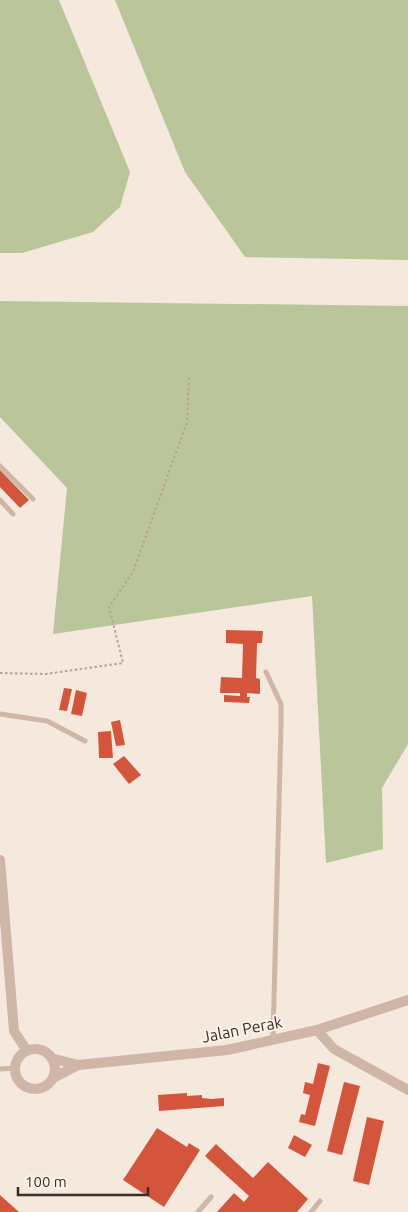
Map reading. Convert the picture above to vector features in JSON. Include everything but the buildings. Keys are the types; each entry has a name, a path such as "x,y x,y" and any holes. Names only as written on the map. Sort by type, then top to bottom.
{"street":[{"path":"0,860 2,907 14,1031 27,1051"},
{"name":"Jalan Perak","path":"51,1058 78,1065 227,1050 317,1030 408,1000"},
{"path":"317,1030 334,1049 408,1090"},
{"path":"40,1050 51,1058 54,1071 52,1078 43,1087 31,1088 20,1082 15,1068 18,1058 27,1051 40,1050"},
{"name":"Jalan Perak","path":"52,1078 78,1065"}],"lane":[{"path":"0,466 33,499"},
{"path":"0,500 13,514"},
{"path":"266,672 281,704 282,725 273,1039"},
{"path":"0,714 47,720 86,740"},
{"path":"0,1069 15,1068"},
{"path":"198,1212 211,1197"},
{"path":"311,1212 320,1201"}],"path":[{"path":"0,673 46,674 124,663 109,607 133,572 187,422 189,378"}],"green space":[{"path":"0,0 59,0 130,172 120,207 93,232 22,253 0,253"},
{"path":"115,0 408,0 408,260 245,257 185,172"},
{"path":"0,301 408,306 408,744 382,788 383,849 326,863 312,596 53,634 67,488 0,417"}]}
